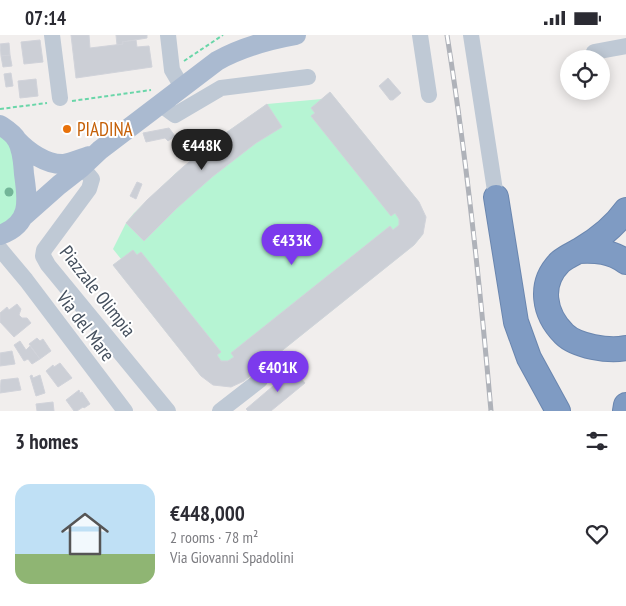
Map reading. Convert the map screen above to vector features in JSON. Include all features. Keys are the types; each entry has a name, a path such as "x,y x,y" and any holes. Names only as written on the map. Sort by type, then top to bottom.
{"highway":[{"path":"496,197 516,322 529,358 558,411"},
{"path":"626,210 607,231 559,263 552,272 548,283 546,303 552,321 567,337 577,342 602,348 626,348"},
{"path":"578,251 606,252 626,262"},
{"path":"625,411 626,405"}],"main road":[{"path":"2,239 24,216 59,185 160,104 177,79 237,50 257,43 296,35"},
{"path":"0,125 10,132 26,150 46,160 64,164 89,161"},
{"path":"16,139 21,149 28,198 24,216"}],"street":[{"path":"52,35 61,101"},
{"path":"168,35 177,79"},
{"path":"420,35 429,95"},
{"path":"471,35 496,197"},
{"path":"605,50 626,46"},
{"path":"160,104 176,115 220,88 308,77"},
{"name":"Piazzale Olimpia","path":"89,161 92,179 89,189 44,250 43,256 54,273 168,411"},
{"name":"Via del Mare","path":"2,239 14,267 125,411"},
{"path":"220,411 260,380"}],"path":[{"path":"0,109 150,91 161,84 177,79 223,35"}],"green space":[{"path":"330,92 419,202 423,234 414,245 244,381 201,376 113,265 121,259 113,249 126,223 134,213 175,174 220,137 267,104 322,99"},
{"path":"0,131 13,145 23,207 0,227"}],"building":[{"path":"71,35 89,35 90,48 123,44 122,42 136,40 137,47 149,46 152,67 76,78"},
{"path":"116,35 147,35 147,38 122,42 123,44 117,45"},
{"path":"40,40 43,62 24,64 21,42"},
{"path":"9,43 10,55 1,56 0,44"},
{"path":"10,55 12,66 3,67 1,56"},
{"path":"11,73 13,86 6,87 4,74"},
{"path":"388,78 401,93 393,100 390,100 379,86"},
{"path":"36,79 38,96 20,98 18,81"},
{"path":"330,92 419,202 426,217 423,234 414,245 244,381 231,387 213,385 201,376 113,265 133,250 137,255 141,252 221,352 217,355 221,361 228,361 234,357 231,353 390,226 393,230 399,225 399,219 395,213 391,216 311,116 315,113 311,108"},
{"path":"267,104 282,127 256,143 212,177 144,241 126,223 147,200 183,167 220,137"},
{"path":"169,128 175,136 168,141 165,138 146,142 143,133"},
{"path":"137,182 142,184 136,199 130,196"},
{"path":"17,304 21,309 19,315 22,318 27,318 31,323 14,337 0,322 0,313 7,307 9,310"},
{"path":"37,338 40,341 43,339 51,351 40,359 29,344"},
{"path":"20,341 26,350 30,346 40,359 32,364 28,359 24,361 14,345"},
{"path":"12,351 15,364 0,366 0,353"},
{"path":"60,363 72,378 58,387 46,371 53,365 54,367"},
{"path":"293,369 305,383 271,411 248,411 246,409"},
{"path":"32,375 33,378 40,375 45,393 36,396 30,376"},
{"path":"18,378 21,390 0,393 1,380"},
{"path":"79,390 90,404 74,411 66,400"},
{"path":"53,402 54,411 37,411 36,404"}],"railway":[{"path":"447,35 461,129 491,411"}],"place":[{"name":"PIADINA","path":"67,129"}]}
